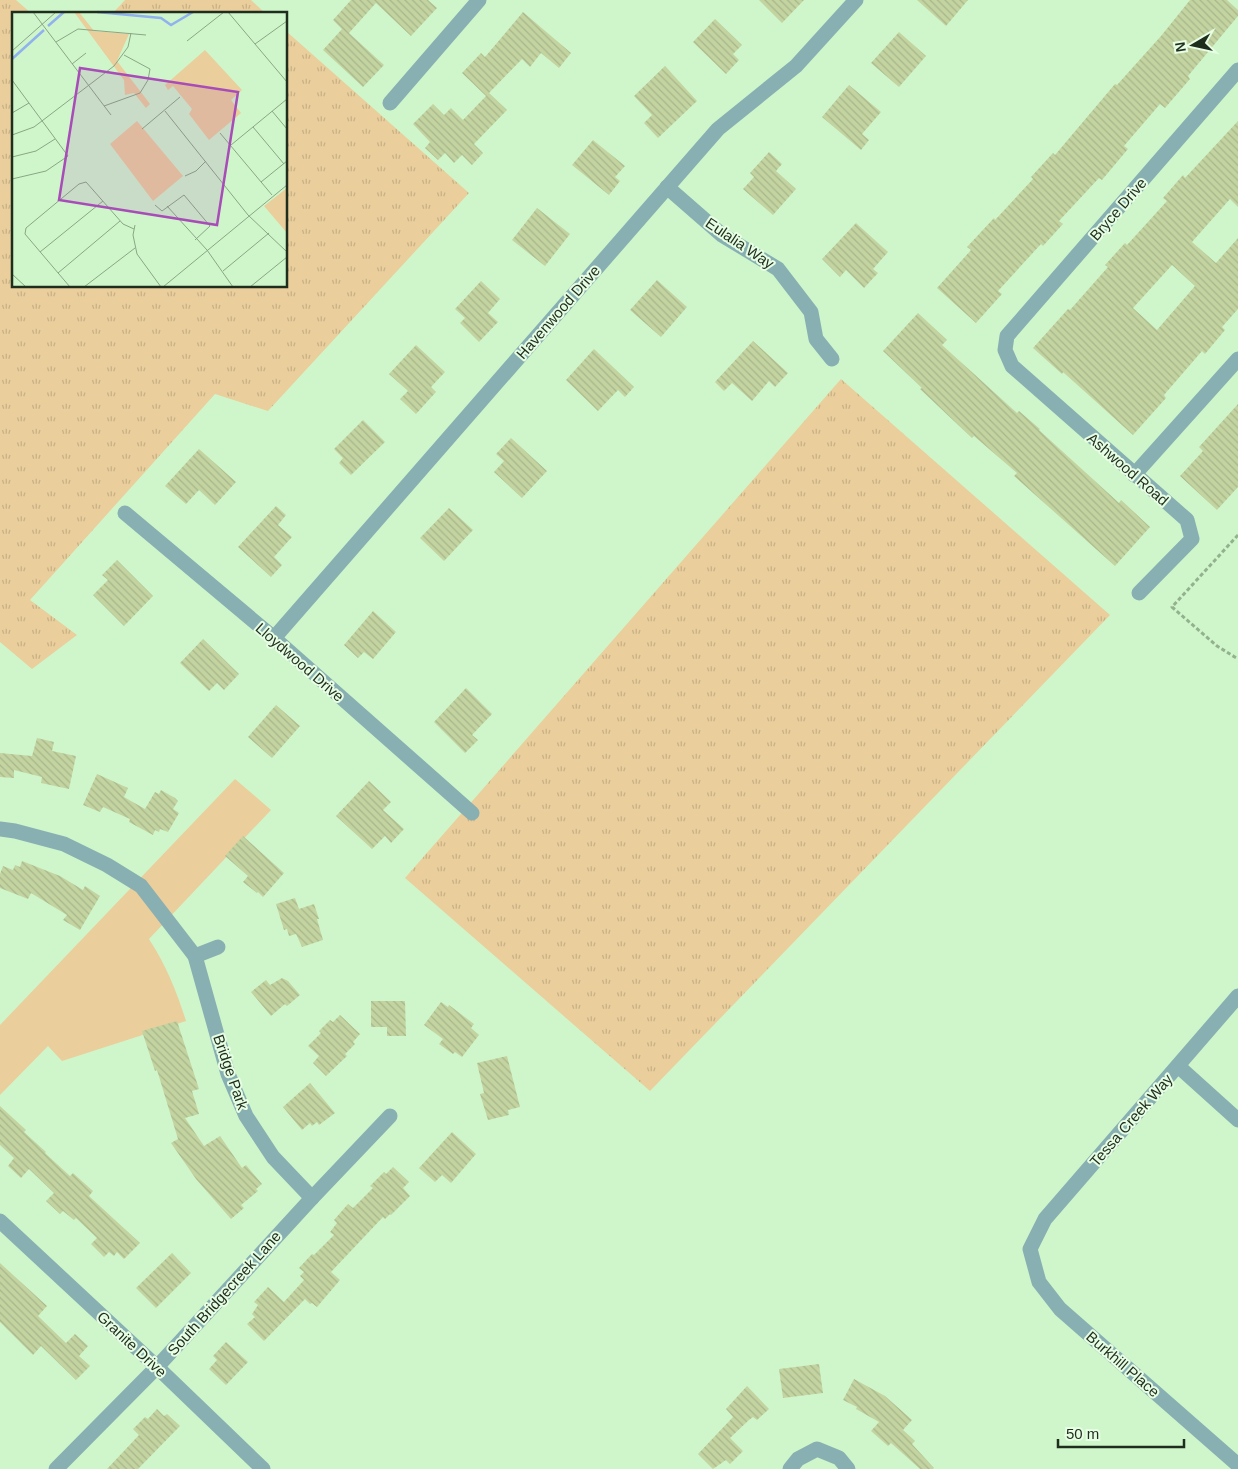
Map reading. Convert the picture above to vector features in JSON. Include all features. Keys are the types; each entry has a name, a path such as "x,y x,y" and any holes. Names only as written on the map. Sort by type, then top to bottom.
{"street":[{"path":"390,103 479,0"},
{"name":"Havenwood Drive","path":"274,638 718,128 796,66 856,0"},
{"name":"Bryce Drive","path":"1005,350 1007,336 1238,70"},
{"name":"Eulalia Way","path":"667,187 722,235 778,270 810,312 816,339 832,359"},
{"name":"Ashwood Road","path":"1005,350 1012,366 1187,520 1192,539 1139,593"},
{"path":"1134,475 1238,359"},
{"name":"Lloydwood Drive","path":"125,513 274,638 472,813"},
{"name":"Bridge Park","path":"0,829 64,844 107,865 141,886 195,956 228,1074 246,1116 273,1157 312,1198"},
{"path":"195,956 218,947"},
{"name":"Tessa Creek Way","path":"1030,1249 1045,1218 1238,996"},
{"path":"1178,1066 1238,1120"},
{"name":"South Bridgecreek Lane","path":"56,1469 157,1367 390,1116"},
{"name":"Granite Drive","path":"0,1221 263,1469"},
{"name":"Burkhill Place","path":"1030,1249 1038,1282 1060,1309 1238,1465"},
{"path":"790,1469 798,1459 818,1449 839,1458 848,1469"}],"path":[{"path":"1238,535 1172,607 1216,646 1238,659"}],"green space":[{"path":"0,0 16,0 30,12 12,12 12,288 288,288 288,33 469,193 268,411 215,394 30,600 77,635 32,669 0,642"},
{"path":"125,0 251,0 264,12 114,12"},
{"path":"841,379 1110,615 650,1091 405,878"},
{"path":"235,779 271,810 149,939 161,959 186,1021 62,1061 48,1046 0,1095 0,1025"}],"building":[{"path":"351,0 428,0 437,8 411,36 376,3 349,33 384,65 363,87 323,50 342,29 333,20"},
{"path":"759,0 804,0 782,23"},
{"path":"917,0 968,0 946,26"},
{"path":"1190,0 1227,0 1238,10 1238,16 1188,76 1190,79 1165,108 1160,104 1124,146 1128,149 1102,180 1099,178 1059,221 1063,224 1043,246 1041,244 998,291 1002,294 976,323 937,288 971,250 967,247 1033,179 1031,177 1053,153 1055,155 1115,84 1117,85 1161,36"},
{"path":"523,12 571,53 559,68 541,53 530,67 522,59 489,93 507,110 474,144 483,153 472,165 462,155 454,163 445,153 438,160 425,148 430,142 413,124 433,104 444,115 451,108 463,120 486,96 462,73 481,53 485,57"},
{"path":"715,19 742,45 733,54 739,60 726,74 693,42"},
{"path":"899,32 926,56 899,87 871,63"},
{"path":"665,66 697,101 658,138 644,123 652,115 634,96"},
{"path":"849,85 881,112 862,134 869,140 861,150 822,117"},
{"path":"1238,121 1238,207 1230,199 1192,242 1216,263 1238,238 1238,309 1222,327 1225,330 1205,354 1202,351 1164,395 1166,398 1133,435 1063,372 1062,374 1033,348 1108,267 1105,265 1125,243 1127,245 1167,201 1163,198 1183,175 1185,178","holes":["1172,265 1195,286 1157,330 1133,308"]},
{"path":"593,140 625,166 615,177 620,181 609,195 572,165"},
{"path":"769,152 782,164 776,171 796,189 773,215 743,189 754,177 750,173"},
{"path":"537,208 570,234 545,266 512,240"},
{"path":"856,223 888,252 873,269 878,273 864,288 846,270 840,277 822,259"},
{"path":"657,280 687,307 661,337 630,310"},
{"path":"481,281 500,299 488,313 498,322 479,342 460,323 465,318 455,309"},
{"path":"918,313 947,340 942,345 1017,413 1019,411 1040,429 1119,503 1121,500 1150,527 1115,566 1014,476 1017,473 974,436 972,438 883,351"},
{"path":"753,341 788,373 775,387 769,381 752,401 732,383 724,391 715,382"},
{"path":"416,345 445,372 431,387 436,392 416,414 400,399 408,391 389,374"},
{"path":"594,349 634,387 625,397 618,390 598,411 566,380"},
{"path":"1238,404 1238,487 1217,510 1180,476 1203,451 1199,447"},
{"path":"363,420 385,442 351,475 339,463 343,458 334,449"},
{"path":"511,438 547,471 522,498 494,472 504,461 496,454"},
{"path":"199,449 236,482 215,505 199,490 186,504 165,486"},
{"path":"276,506 286,515 278,525 292,537 274,557 282,565 271,577 238,547"},
{"path":"449,508 473,530 444,561 420,538"},
{"path":"117,560 153,596 124,626 93,595 108,580 102,575"},
{"path":"373,611 396,632 373,659 364,652 358,658 344,645"},
{"path":"203,639 239,674 224,690 217,683 209,691 180,663"},
{"path":"466,688 492,714 472,735 478,740 465,753 434,722"},
{"path":"276,705 300,726 272,758 248,737"},
{"path":"37,738 54,742 52,751 76,756 69,789 41,783 42,777 14,770 14,778 0,777 0,753 32,756"},
{"path":"97,774 128,788 124,797 145,809 155,792 159,794 161,790 175,798 178,801 173,809 179,813 168,832 160,829 159,832 155,830 153,835 129,822 130,819 103,807 100,812 83,805"},
{"path":"369,781 391,802 383,810 404,829 391,843 385,836 372,849 336,816"},
{"path":"243,836 284,873 263,897 243,882 248,876 225,856"},
{"path":"22,861 60,876 83,890 85,886 100,896 80,930 63,920 67,915 31,893 28,899 0,888 0,874 3,866 13,870 15,865 20,867"},
{"path":"295,898 299,909 314,904 323,940 302,947 296,934 289,936 287,929 284,930 276,904"},
{"path":"282,978 288,981 300,995 287,1006 285,1004 271,1016 251,992 266,980 270,985"},
{"path":"371,1001 405,1001 406,1036 387,1036 387,1027 371,1027"},
{"path":"441,1002 448,1007 449,1005 474,1024 471,1028 479,1035 462,1057 455,1052 453,1054 439,1044 443,1039 424,1025"},
{"path":"340,1015 360,1034 353,1042 355,1044 345,1054 347,1056 326,1076 313,1063 319,1056 308,1046 321,1033 319,1031 330,1020 333,1022"},
{"path":"177,1021 199,1089 192,1091 199,1114 185,1118 204,1146 220,1136 242,1168 246,1165 262,1184 256,1189 258,1191 241,1205 244,1208 231,1219 196,1179 171,1143 178,1139 157,1070 155,1071 142,1031"},
{"path":"507,1056 520,1107 508,1110 509,1115 488,1120 480,1094 484,1093 477,1063"},
{"path":"310,1083 335,1113 319,1125 317,1122 312,1126 310,1123 302,1130 283,1107"},
{"path":"0,1106 70,1176 73,1173 93,1191 89,1196 140,1243 124,1259 117,1252 114,1256 109,1252 104,1257 91,1244 97,1238 76,1218 74,1220 63,1211 60,1214 46,1201 54,1193 29,1169 21,1178 8,1166 14,1158 0,1145"},
{"path":"452,1132 476,1154 451,1183 442,1175 435,1182 419,1168"},
{"path":"393,1167 409,1182 403,1188 410,1196 391,1215 385,1219 383,1217 331,1272 340,1280 317,1307 305,1299 264,1341 247,1324 255,1317 252,1314 258,1305 254,1302 268,1287 284,1302 304,1280 300,1276 304,1272 299,1268 334,1235 330,1232 337,1223 334,1220 348,1204 353,1208 373,1188 370,1186 384,1172 386,1174"},
{"path":"172,1253 191,1273 156,1308 136,1288"},
{"path":"0,1263 47,1306 38,1316 66,1343 75,1334 88,1346 79,1356 90,1366 76,1380 41,1346 33,1355 0,1322"},
{"path":"226,1342 248,1362 226,1385 209,1369 217,1360 213,1356"},
{"path":"819,1364 823,1393 783,1398 779,1369"},
{"path":"854,1379 885,1396 912,1420 903,1430 915,1441 912,1444 933,1469 920,1469 891,1443 888,1446 871,1431 879,1422 843,1400"},
{"path":"747,1386 769,1409 757,1420 753,1417 730,1438 743,1451 730,1464 726,1460 713,1469 698,1454 733,1417 726,1409"},
{"path":"157,1409 164,1416 167,1414 180,1426 138,1469 107,1469 139,1435 133,1429 145,1417 148,1419"}]}
